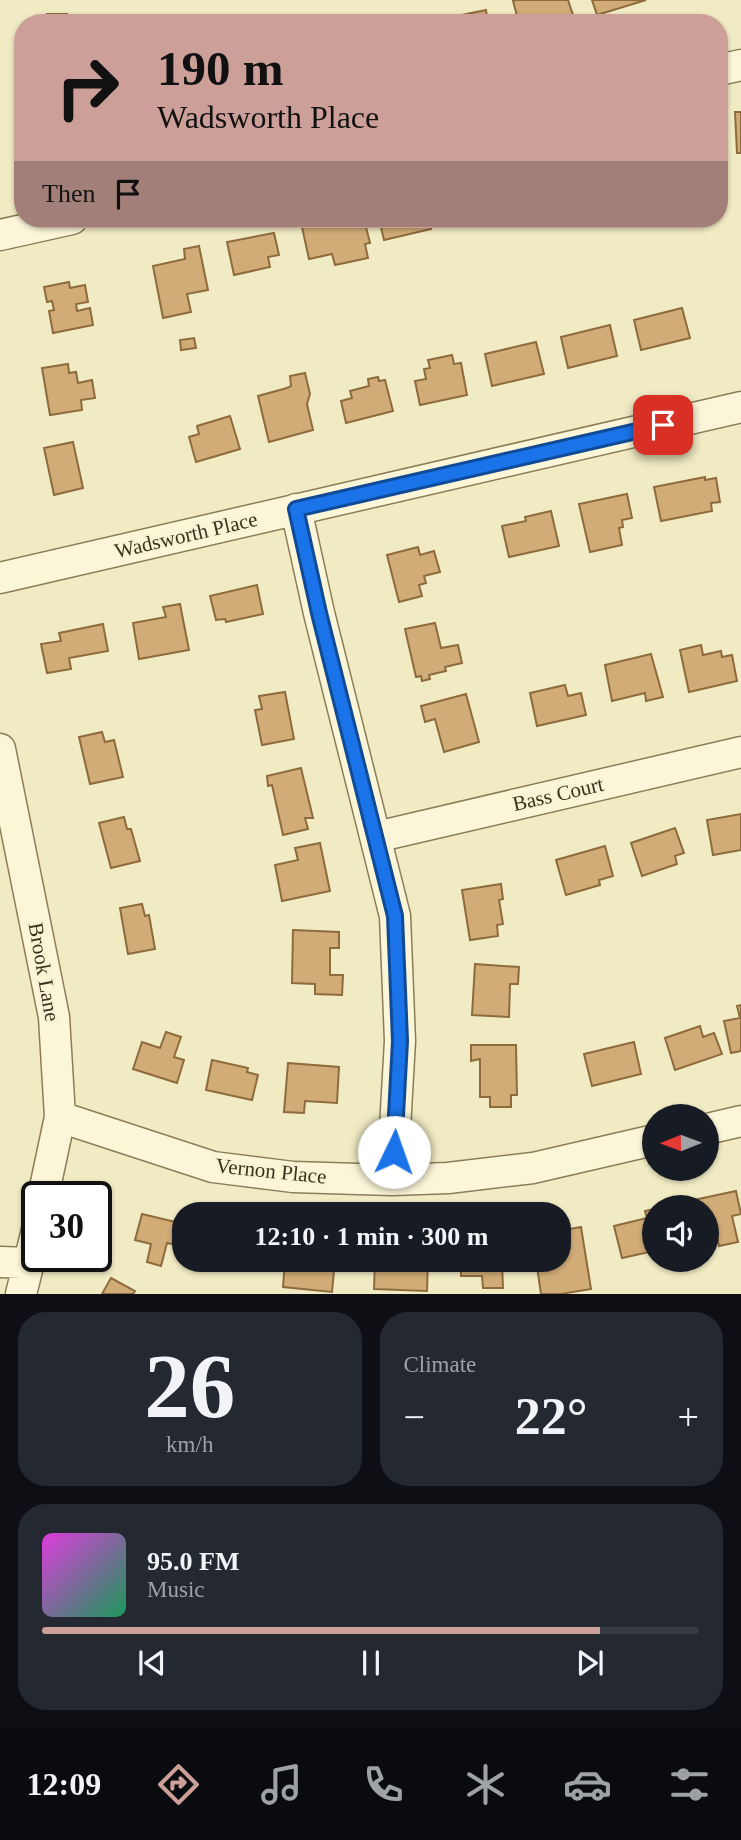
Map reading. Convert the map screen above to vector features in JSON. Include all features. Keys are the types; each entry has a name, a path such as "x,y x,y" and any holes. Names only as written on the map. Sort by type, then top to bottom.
{"street":[{"path":"0,235 32,228"},
{"name":"Wadsworth Place","path":"0,578 741,407"},
{"path":"296,509 319,613 395,916 400,1041 392,1180"},
{"name":"Brook Lane","path":"0,749 54,1017 60,1117 46,1181"},
{"name":"Bass Court","path":"376,837 741,752"},
{"name":"Vernon Place","path":"60,1117 213,1167 293,1177 392,1180 448,1178 533,1168 642,1143"},
{"path":"719,1126 741,1121"},
{"path":"0,1262 21,1263"},
{"path":"21,1294 27,1272"}],"building":[{"path":"568,0 573,14 517,14 513,1"},
{"path":"592,0 646,0 600,14 597,14"},
{"path":"486,10 487,14 467,14"},
{"path":"735,112 741,112 741,153 737,153"},
{"path":"302,228 366,228 370,243 365,244 368,258 335,265 332,254 309,259"},
{"path":"381,228 431,229 384,240"},
{"path":"274,233 279,255 268,257 270,267 234,275 227,242"},
{"path":"199,246 208,290 187,294 191,312 163,318 153,266 185,259 184,249"},
{"path":"69,282 70,288 85,285 88,302 76,304 77,311 90,308 93,325 53,333 49,311 54,310 52,301 47,302 44,287"},
{"path":"682,308 690,338 641,350 634,320"},
{"path":"610,325 617,356 568,368 561,337"},
{"path":"194,338 196,348 181,350 180,340"},
{"path":"536,342 544,374 492,386 485,354"},
{"path":"452,355 454,364 461,363 467,395 420,405 415,381 426,379 424,369 430,368 428,360"},
{"path":"68,364 69,373 76,372 78,383 92,380 95,398 81,400 82,410 50,415 42,368"},
{"path":"305,373 310,394 307,404 313,430 269,442 258,396 287,388 291,386 290,376"},
{"path":"378,377 379,381 385,380 393,411 346,423 341,401 352,398 350,391 369,386 368,379"},
{"path":"230,416 240,449 196,462 189,437 199,434 197,426"},
{"path":"73,442 83,488 54,495 44,448"},
{"path":"705,477 705,480 716,478 720,502 711,503 712,511 661,521 654,487"},
{"path":"627,494 632,518 622,520 623,527 619,528 622,545 590,552 579,504"},
{"path":"551,511 559,546 509,557 502,526 526,521 525,517"},
{"path":"418,547 420,555 434,551 440,572 424,576 426,583 419,585 422,596 399,602 387,555"},
{"path":"257,585 263,614 226,622 225,619 216,620 210,596"},
{"path":"180,604 189,650 139,659 133,623 166,617 163,607"},
{"path":"435,623 441,648 458,645 462,663 445,667 446,671 429,675 430,679 422,681 421,676 416,677 405,629"},
{"path":"103,624 108,651 69,658 71,669 47,673 41,644 61,641 59,633"},
{"path":"701,645 703,655 721,651 722,657 732,655 737,681 689,692 680,650"},
{"path":"651,654 663,697 646,701 645,693 612,701 605,665"},
{"path":"565,685 568,696 581,693 586,715 537,726 530,693"},
{"path":"285,692 294,739 262,745 255,710 262,709 259,696"},
{"path":"466,694 479,742 444,752 435,719 425,722 421,706"},
{"path":"102,732 105,742 114,740 123,777 90,784 79,737"},
{"path":"301,768 313,818 305,818 308,829 283,835 272,785 268,786 267,776"},
{"path":"741,814 741,850 713,855 707,820"},
{"path":"124,817 127,829 131,829 140,861 111,868 99,823"},
{"path":"675,828 684,853 675,856 677,864 642,876 631,843"},
{"path":"320,843 330,891 282,901 275,865 298,860 295,848"},
{"path":"605,846 613,876 599,880 600,885 566,895 556,860"},
{"path":"501,884 503,899 499,900 503,924 497,925 498,936 470,940 462,890"},
{"path":"142,904 145,916 149,915 155,949 128,954 120,908"},
{"path":"293,930 339,932 339,948 330,948 330,975 343,975 342,995 315,994 315,984 292,983"},
{"path":"475,964 519,967 518,984 510,984 509,1017 472,1015"},
{"path":"741,1005 741,1051 731,1053 724,1021 740,1018 737,1006"},
{"path":"700,1026 703,1037 714,1033 722,1054 675,1070 665,1038"},
{"path":"166,1032 181,1037 174,1057 184,1060 177,1083 133,1069 142,1042 160,1048"},
{"path":"634,1042 641,1074 592,1086 584,1054"},
{"path":"471,1045 516,1045 517,1095 511,1095 511,1107 490,1107 490,1097 480,1097 480,1059 471,1061"},
{"path":"212,1060 248,1068 247,1072 258,1075 252,1100 206,1090"},
{"path":"288,1063 339,1067 337,1103 305,1101 304,1113 284,1112"},
{"path":"736,1191 741,1214 732,1216 738,1242 719,1246 717,1195"},
{"path":"142,1214 172,1221 172,1244 167,1243 161,1266 147,1262 151,1244 135,1240"},
{"path":"642,1219 642,1254 622,1258 614,1226"},
{"path":"581,1227 591,1289 541,1294 538,1272 571,1272 571,1229"},
{"path":"284,1272 334,1272 332,1292 283,1287"},
{"path":"375,1272 428,1272 427,1291 374,1289"},
{"path":"461,1272 502,1272 503,1288 483,1288 482,1276 461,1276"},
{"path":"111,1278 135,1291 133,1294 102,1294"}],"route":[{"path":"394,1152 400,1041 395,916 319,613 296,509 663,425"}]}
